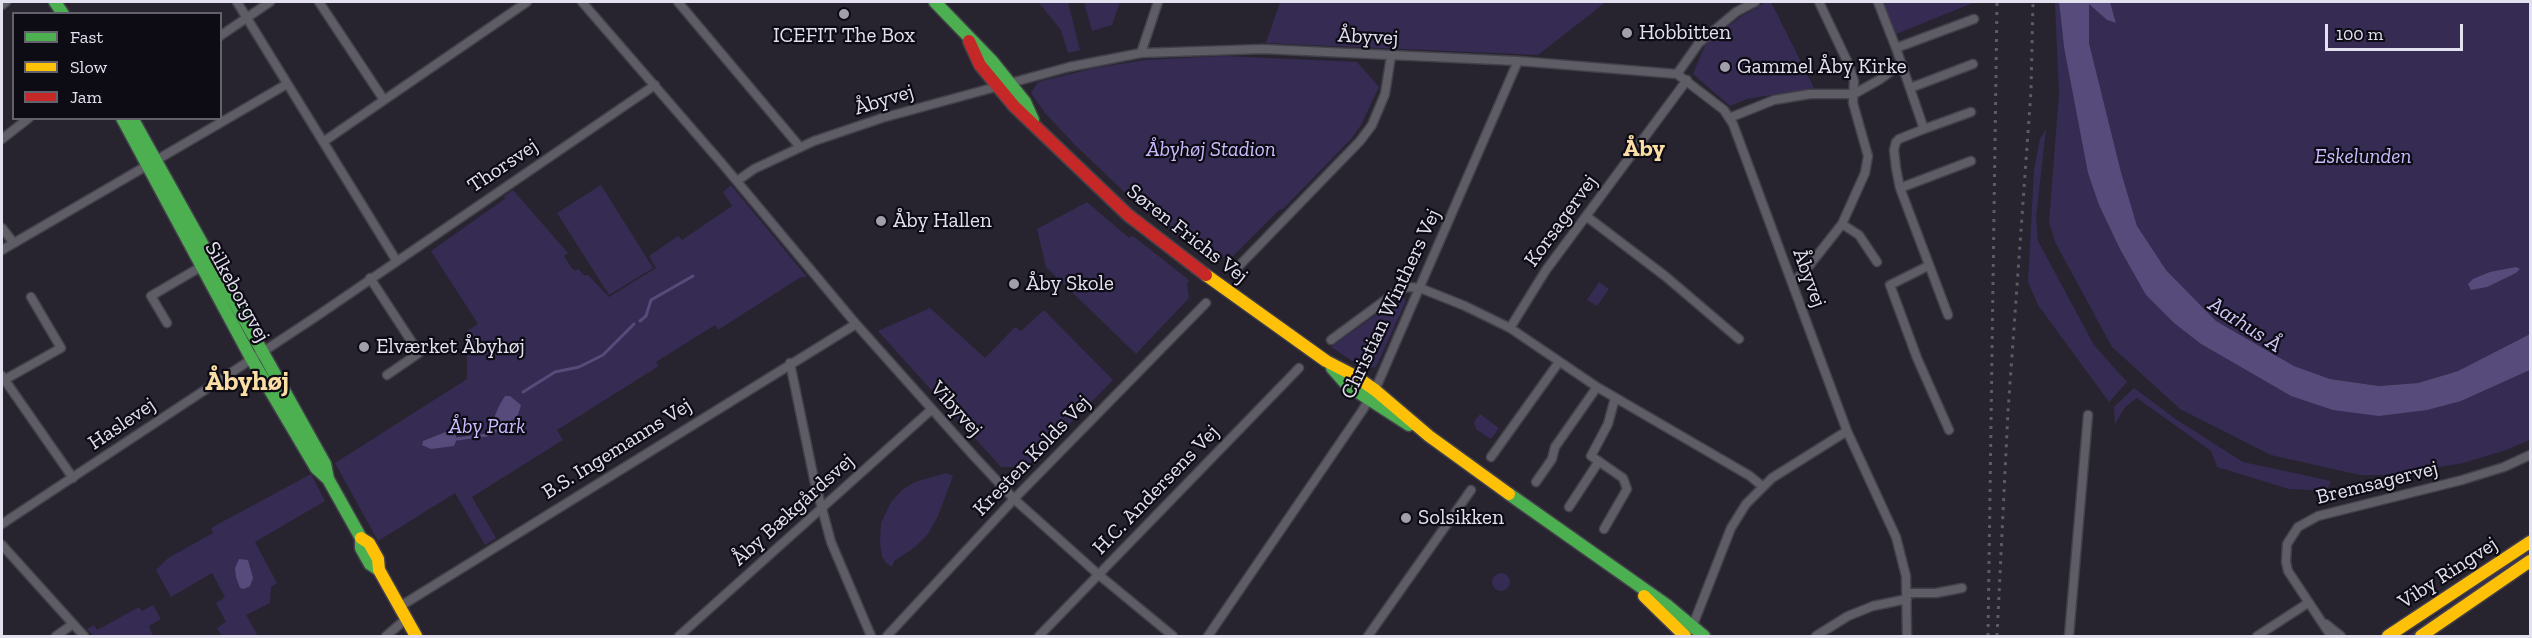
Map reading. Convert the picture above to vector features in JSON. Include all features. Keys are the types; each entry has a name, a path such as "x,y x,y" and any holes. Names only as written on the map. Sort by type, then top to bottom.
{"street":[{"path":"2,5 6,2"},
{"path":"237,2 396,260"},
{"path":"222,35 270,2"},
{"path":"318,2 384,100"},
{"path":"323,142 527,2"},
{"path":"582,2 737,181"},
{"path":"678,2 800,147"},
{"name":"Søren Frichs Vej","path":"935,2 969,41 992,61 1014,106 1128,215 1192,265 1326,361 1355,375 1372,395 1631,582 1661,615 1688,633 1704,636"},
{"path":"1141,53 1158,2"},
{"path":"1677,74 1699,43 1736,12 1755,2"},
{"path":"1792,283 1805,271 1842,224 1865,173 1868,156 1853,104 1854,81 1848,63 1819,2"},
{"path":"1878,2 1924,129"},
{"path":"1896,48 1974,19"},
{"name":"Åbyvej","path":"737,181 754,169 800,147 882,118 1069,67 1141,53 1263,49 1518,61 1677,74 1724,110 1729,117 1847,431 1896,537 1902,556 1907,596 1907,636"},
{"path":"1235,270 1360,141 1372,125 1386,93 1391,56"},
{"name":"Christian Winthers Vej","path":"1208,636 1372,395 1518,61"},
{"path":"1729,117 1766,103 1800,95 1854,94 1901,64"},
{"path":"1910,88 1973,64"},
{"name":"Korsagervej","path":"1510,328 1546,270 1687,80"},
{"path":"2,250 288,84"},
{"name":"Thorsvej","path":"256,355 655,85"},
{"path":"1948,315 1900,188 1894,150 1899,139 1971,112"},
{"path":"2,139 26,120"},
{"name":"Silkeborgvej","path":"123,120 152,164"},
{"name":"Silkeborgvej","path":"133,120 152,164 205,264 256,355 325,464 328,479 361,538 361,548 365,556 370,564 379,570 416,636"},
{"path":"1900,188 1971,161"},
{"name":"Vibyvej","path":"737,181 856,324 931,410 1014,499 1099,575 1173,636"},
{"path":"1586,216 1665,276 1739,339"},
{"path":"1842,224 1859,235 1877,262"},
{"path":"2,228 13,242"},
{"path":"167,323 151,296 205,264"},
{"path":"1928,266 1890,285 1917,358 1949,430"},
{"path":"370,278 419,353 387,375"},
{"path":"1331,340 1399,290 1408,287 1420,288 1465,306 1510,328 1597,387 1750,476 1762,486"},
{"path":"31,297 61,348 3,378 73,478"},
{"name":"Kresten Kolds Vej","path":"887,636 1014,499 1206,303"},
{"name":"B.S. Ingemanns Vej","path":"399,607 856,324"},
{"name":"Haslevej","path":"2,524 256,355"},
{"path":"1491,457 1559,362"},
{"path":"790,363 822,509 843,575 871,636"},
{"name":"H.C. Andersens Vej","path":"1039,636 1299,368"},
{"path":"1536,482 1552,459 1555,447 1597,387"},
{"path":"1604,529 1627,489 1623,478 1591,456 1608,423 1616,398"},
{"name":"Åby Bækgårdsvej","path":"679,636 931,410"},
{"path":"2070,636 2088,415"},
{"path":"1688,633 1731,528 1746,504 1762,486 1789,466 1847,431"},
{"name":"Bremsagervej","path":"2331,636 2292,579 2286,562 2287,544 2298,527 2318,516 2462,480 2504,467 2530,455"},
{"path":"1569,507 1599,461"},
{"path":"1368,636 1471,490"},
{"name":"Viby Ringvej","path":"2388,636 2530,542"},
{"path":"2,546 84,636"},
{"name":"Viby Ringvej","path":"2421,636 2530,561"},
{"path":"1816,636 1848,616 1873,606 1907,596 1962,588"},
{"path":"2257,636 2308,603"},
{"name":"Bremsagervej","path":"2319,617 2340,636"},
{"path":"386,636 406,619"},
{"path":"56,636 73,624"}],"green space":[{"path":"1038,2 1068,2 1080,50 1068,53 1061,30"},
{"path":"1084,2 1120,2 1112,25 1092,31"},
{"path":"1280,2 1606,2 1538,55 1266,43"},
{"path":"1766,2 1771,2 1814,88 1747,99 1730,106 1693,74 1705,45 1740,17"},
{"path":"1874,2 1975,2 1889,37"},
{"path":"2055,2 2059,2 2064,47 2146,295 2174,323 2201,344 2291,396 2461,401 2530,370 2530,440 2463,463 2392,475 2360,475 2271,455 2180,409 2112,347 2055,242 2049,222 2059,94"},
{"name":"Eskelunden","path":"2110,2 2530,2 2530,334 2458,371 2418,383 2379,386 2330,379 2294,366 2216,321 2166,270 2137,227 2089,43 2089,4 2107,20 2116,23"},
{"name":"Åbyhøj Stadion","path":"1224,56 1357,62 1379,87 1361,125 1351,139 1283,209 1280,209 1229,260 1221,256 1214,264 1138,205 1074,144 1045,113 1031,93 1038,82 1095,68 1145,60"},
{"path":"2046,129 2036,218 2038,241 2094,345 2127,382 2109,402 2038,305 2028,282 2034,170 2040,139"},
{"path":"601,185 653,268 609,295 557,213"},
{"name":"Åby Park","path":"731,185 807,277 801,277 718,330 715,325 656,362 659,366 557,430 563,440 472,497 496,538 485,545 455,493 378,541 335,463 467,379 467,331 478,324 431,251 506,198 503,197 513,190 568,253 564,256 571,267 575,271 578,269 584,275 588,275 609,297 656,268 649,256 678,236 682,240 732,206 723,192"},
{"path":"1087,202 1129,238 1133,236 1189,280 1187,284 1189,298 1136,354 1046,267 1037,229"},
{"path":"1599,282 1609,289 1597,306 1587,300"},
{"path":"1404,298 1406,301 1376,367 1365,369 1331,347 1398,299"},
{"path":"930,308 985,358 1015,327 1021,331 1044,310 1113,380 1027,467 1001,467 878,331"},
{"path":"2134,388 2177,420 2243,462 2331,481 2327,491 2289,489 2217,467 2211,451 2137,398 2125,407 2115,424 2114,407"},
{"path":"1480,414 1499,428 1491,439 1476,429 1474,422"},
{"path":"946,473 953,476 938,516 928,534 915,547 894,561 892,567 882,557 880,543 881,523 891,502 903,489 915,482"},
{"path":"311,474 325,501 255,542 277,583 271,587 270,603 246,615 258,636 222,636 217,628 226,622 216,603 225,597 212,573 171,597 156,570 168,558 213,533 211,528"},
{"path":"2530,549 2530,555 2412,636 2407,636"},
{"path":"1501,573 1507,576 1510,582 1507,588 1501,591 1495,588 1492,582 1495,576"},
{"path":"153,605 161,619 149,626 153,636 94,636 87,629 94,625 97,630 139,607 142,611"}],"shaded area":[{"path":"2059,2 2110,2 2116,23 2107,20 2089,4 2089,43 2137,226 2166,270 2216,321 2294,366 2330,379 2379,386 2418,383 2458,371 2530,334 2530,370 2461,401 2427,410 2379,416 2333,410 2291,396 2201,344 2174,323 2146,295 2099,205 2088,173 2064,47"},
{"path":"2516,267 2520,269 2516,273 2487,287 2471,290 2468,284 2473,279 2490,272"},
{"path":"505,396 510,396 521,405 518,415 492,435 487,435 499,406"},
{"path":"448,431 455,434 457,439 454,446 431,449 422,445 423,441"},
{"path":"239,559 248,560 253,578 250,586 244,589 240,588 236,577 235,568"}],"waterway":[{"path":"640,321 646,316 651,300 693,276"},
{"path":"523,392 555,372 579,367 603,355 634,324"},
{"path":"457,439 487,435 489,432"}],"railway":[{"path":"1988,636 1997,2"},
{"path":"1997,636 2008,411 2031,91 2033,2"}],"traffic: fast":[{"path":"55,2 62,12"},
{"path":"935,2 992,61 1025,102 1033,120"},
{"path":"123,120 251,358 316,468 328,479"},
{"path":"133,120 325,464 328,479 361,538 361,548 370,564 379,570"},
{"path":"1332,368 1347,385 1409,425"},
{"path":"1509,494 1668,606 1704,636"}],"traffic: slow":[{"path":"1206,275 1326,361 1355,376 1375,390 1429,436 1509,494"},
{"path":"361,538 369,543 378,559 379,570 416,636"},
{"path":"2388,636 2530,542"},
{"path":"2421,636 2530,561"},
{"path":"1644,596 1685,636"}],"traffic: jam":[{"path":"969,41 980,65 1014,106 1128,215 1206,275"}],"place":[{"name":"ICEFIT The Box","path":"844,14"},
{"name":"Hobbitten","path":"1627,33"},
{"name":"Gammel Åby Kirke","path":"1725,67"},
{"name":"Åby Hallen","path":"881,221"},
{"name":"Åby Skole","path":"1014,284"},
{"name":"Elværket Åbyhøj","path":"364,347"},
{"name":"Solsikken","path":"1406,518"}],"district":[{"name":"Åby","path":"1644,149"},
{"name":"Åbyhøj","path":"247,382"}],"water label":[{"name":"Aarhus Å","path":"2245,325"}]}
